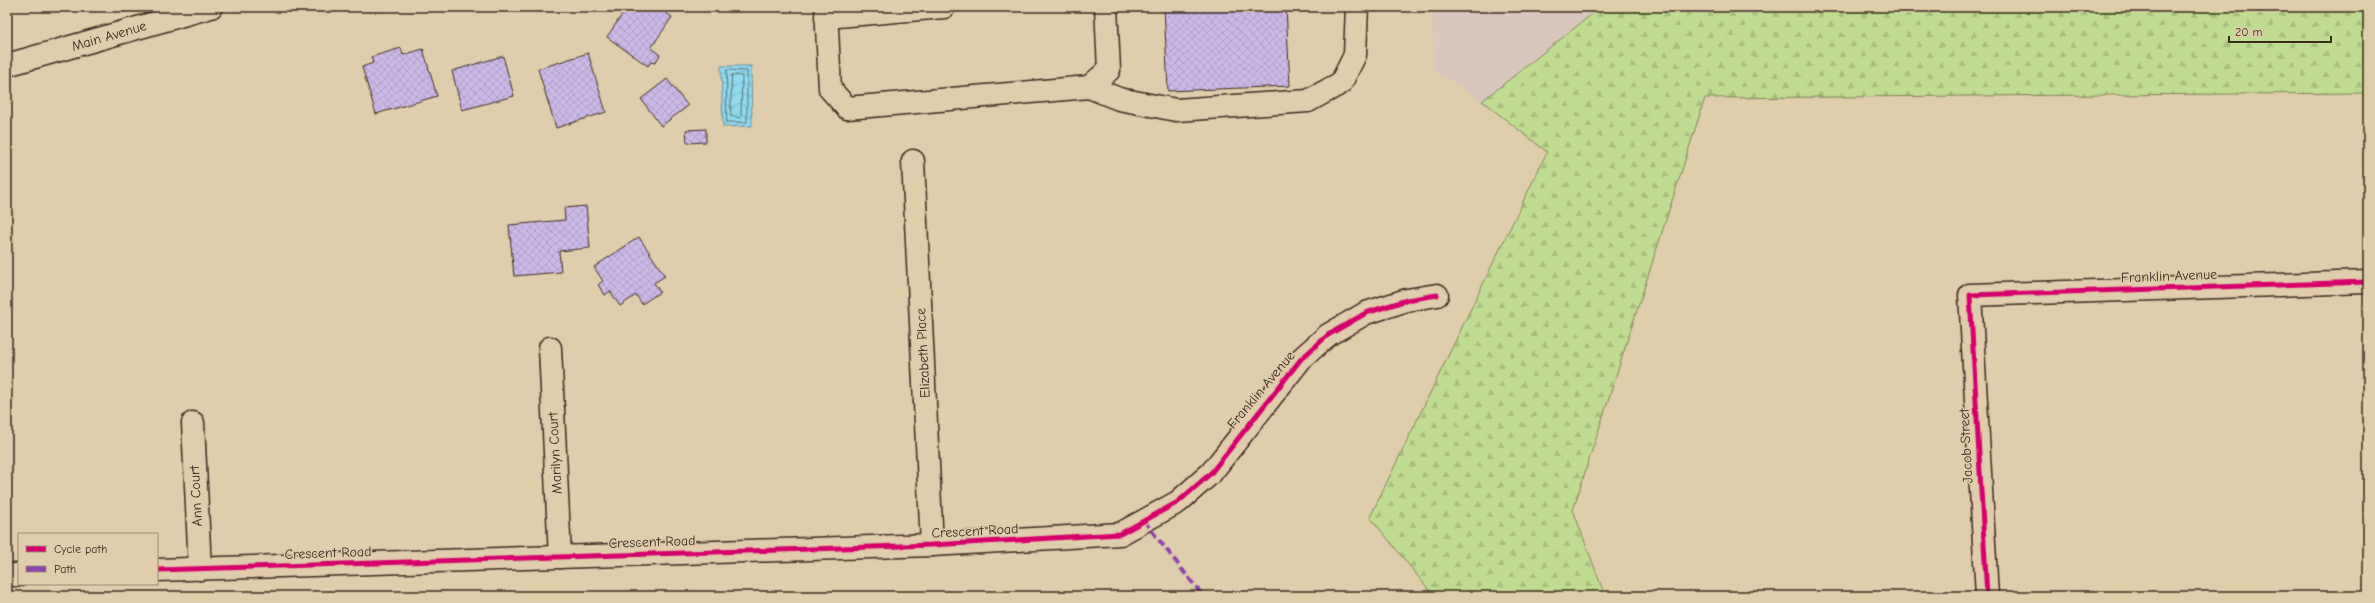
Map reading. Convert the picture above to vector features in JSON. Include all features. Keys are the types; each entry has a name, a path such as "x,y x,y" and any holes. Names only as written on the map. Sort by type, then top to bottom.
{"street":[{"name":"Main Avenue","path":"7,65 211,7"},
{"path":"944,7 826,12 830,89 847,108 1089,87 1119,99 1176,110 1308,101 1341,83 1355,55 1357,7"},
{"path":"1089,87 1109,70 1106,7"},
{"name":"Elizabeth Place","path":"913,161 932,545"},
{"name":"Franklin Avenue","path":"1970,295 2368,282"},
{"name":"Franklin Avenue","path":"1144,521 1178,502 1210,473 1301,360 1328,335 1366,313 1407,300 1438,295"},
{"name":"Jacob Street","path":"1970,295 1987,596"},
{"name":"Marilyn Court","path":"550,348 560,558"},
{"name":"Ann Court","path":"192,424 200,568"},
{"name":"Crescent Road","path":"158,570 932,545 1120,534 1144,521"},
{"path":"7,576 18,575"}],"shaded area":[{"path":"1432,7 1601,7 1482,101 1434,70"}],"green space":[{"path":"1601,7 2368,7 2368,93 1705,98 1573,510 1605,596 1434,596 1370,517 1547,152 1482,101"}],"water":[{"path":"721,66 751,66 752,126 723,127"}],"building":[{"path":"627,7 657,7 672,17 651,48 660,55 655,63 651,62 648,66 607,37"},
{"path":"1164,7 1286,7 1290,86 1168,91"},
{"path":"401,48 403,55 423,49 437,96 376,114 362,67 373,63 371,57"},
{"path":"588,53 606,112 556,128 538,69"},
{"path":"503,56 514,96 462,110 452,71"},
{"path":"667,79 688,106 661,126 641,99"},
{"path":"706,129 706,142 687,143 686,130"},
{"path":"586,206 590,248 559,251 561,272 514,276 509,225 565,220 564,208"},
{"path":"639,237 665,276 654,283 660,292 642,304 636,295 620,306 610,291 605,295 598,285 603,281 594,267"}],"marked path":[{"path":"1144,521 1203,596"}],"cycle path":[{"path":"1987,596 1970,295 2368,282"},
{"path":"158,570 932,545 1120,534 1178,502 1211,473 1301,359 1328,335 1366,313 1407,300 1437,295"}]}
